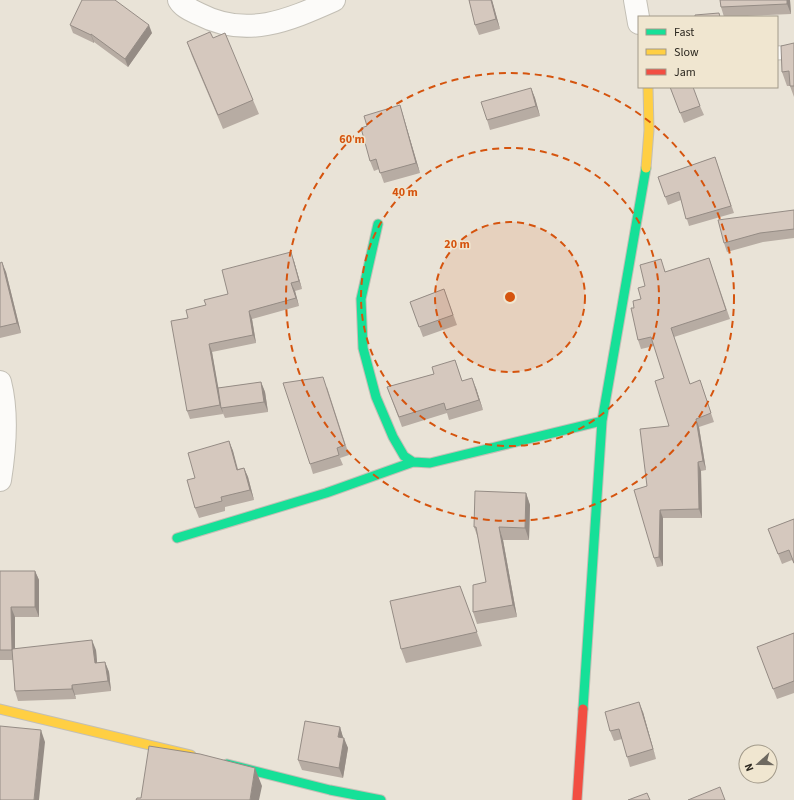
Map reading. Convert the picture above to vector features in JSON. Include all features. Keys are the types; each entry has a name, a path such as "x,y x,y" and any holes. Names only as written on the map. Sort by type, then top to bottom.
{"street":[{"path":"179,0 182,5 209,19 231,24 268,25 294,18 334,0"},
{"path":"635,0 638,17"},
{"path":"578,800 602,420 645,179 649,130 648,88"},
{"path":"378,224 361,300 363,348 376,397 393,437 404,456 413,462"},
{"path":"0,382 4,413 4,441 0,480"},
{"path":"177,538 315,498 413,462 430,463 602,420"},
{"path":"0,709 199,757"},
{"path":"214,761 330,790 381,800"}],"lane":[{"path":"778,53 794,52"}],"building":[{"path":"82,0 115,0 149,25 125,59 91,34 70,25"},
{"path":"469,0 491,0 496,19 475,25"},
{"path":"720,0 787,0 787,4 721,7"},
{"path":"719,13 720,16 695,16"},
{"path":"210,32 213,38 225,33 253,100 218,115 187,42"},
{"path":"794,43 794,86 790,86 789,71 782,72 781,46"},
{"path":"531,88 536,106 487,120 481,102"},
{"path":"670,88 693,88 700,106 680,113"},
{"path":"400,105 416,163 380,173 376,159 370,161 361,128 367,126 364,116"},
{"path":"715,157 731,206 686,219 679,192 665,197 658,177"},
{"path":"794,210 794,229 760,233 724,243 718,220"},
{"path":"291,252 299,281 291,283 296,298 249,311 253,335 209,344 220,405 187,411 171,321 188,318 186,310 206,305 204,300 228,294 222,270"},
{"path":"709,258 726,310 671,328 690,384 700,380 711,413 696,419 703,461 698,462 699,509 660,510 659,557 654,558 634,490 647,486 640,429 669,426 655,381 664,378 651,337 638,340 631,308 634,308 633,301 641,299 638,288 645,286 640,265 661,259 665,272"},
{"path":"2,262 17,323 0,327 0,263"},
{"path":"444,289 453,315 419,327 410,302"},
{"path":"455,360 462,381 472,378 479,400 446,410 444,403 399,417 387,387 434,374 432,367"},
{"path":"323,377 345,445 337,448 339,455 310,464 283,383"},
{"path":"261,382 264,402 221,408 218,388"},
{"path":"229,441 237,470 244,468 250,490 221,497 222,501 195,508 187,480 195,478 188,453"},
{"path":"475,491 526,493 525,528 499,527 513,605 473,612 473,585 486,582 476,527 474,527"},
{"path":"794,519 794,563 789,550 778,554 768,529"},
{"path":"0,571 35,571 35,607 11,607 12,650 0,650"},
{"path":"460,586 477,632 401,649 390,601"},
{"path":"794,633 794,681 773,689 757,647"},
{"path":"92,640 95,663 105,662 108,681 72,685 72,689 15,691 12,649"},
{"path":"639,702 653,749 627,757 619,729 610,731 605,712"},
{"path":"305,721 340,727 338,737 344,738 339,768 298,760"},
{"path":"0,726 41,730 34,800 0,800"},
{"path":"149,746 200,754 255,768 250,800 136,800 137,798 141,798"},
{"path":"720,787 725,800 688,800"},
{"path":"647,793 650,800 628,800"}],"traffic: fast":[{"path":"583,709 602,421 646,168"},
{"path":"378,224 361,299 363,348 376,397 393,437 404,456 413,462 430,463 602,421"},
{"path":"177,538 326,493 413,462"},
{"path":"227,764 330,790 381,800"}],"traffic: slow":[{"path":"646,168 649,130 648,88"},
{"path":"0,709 191,755"}],"traffic: jam":[{"path":"577,800 583,709"}]}
